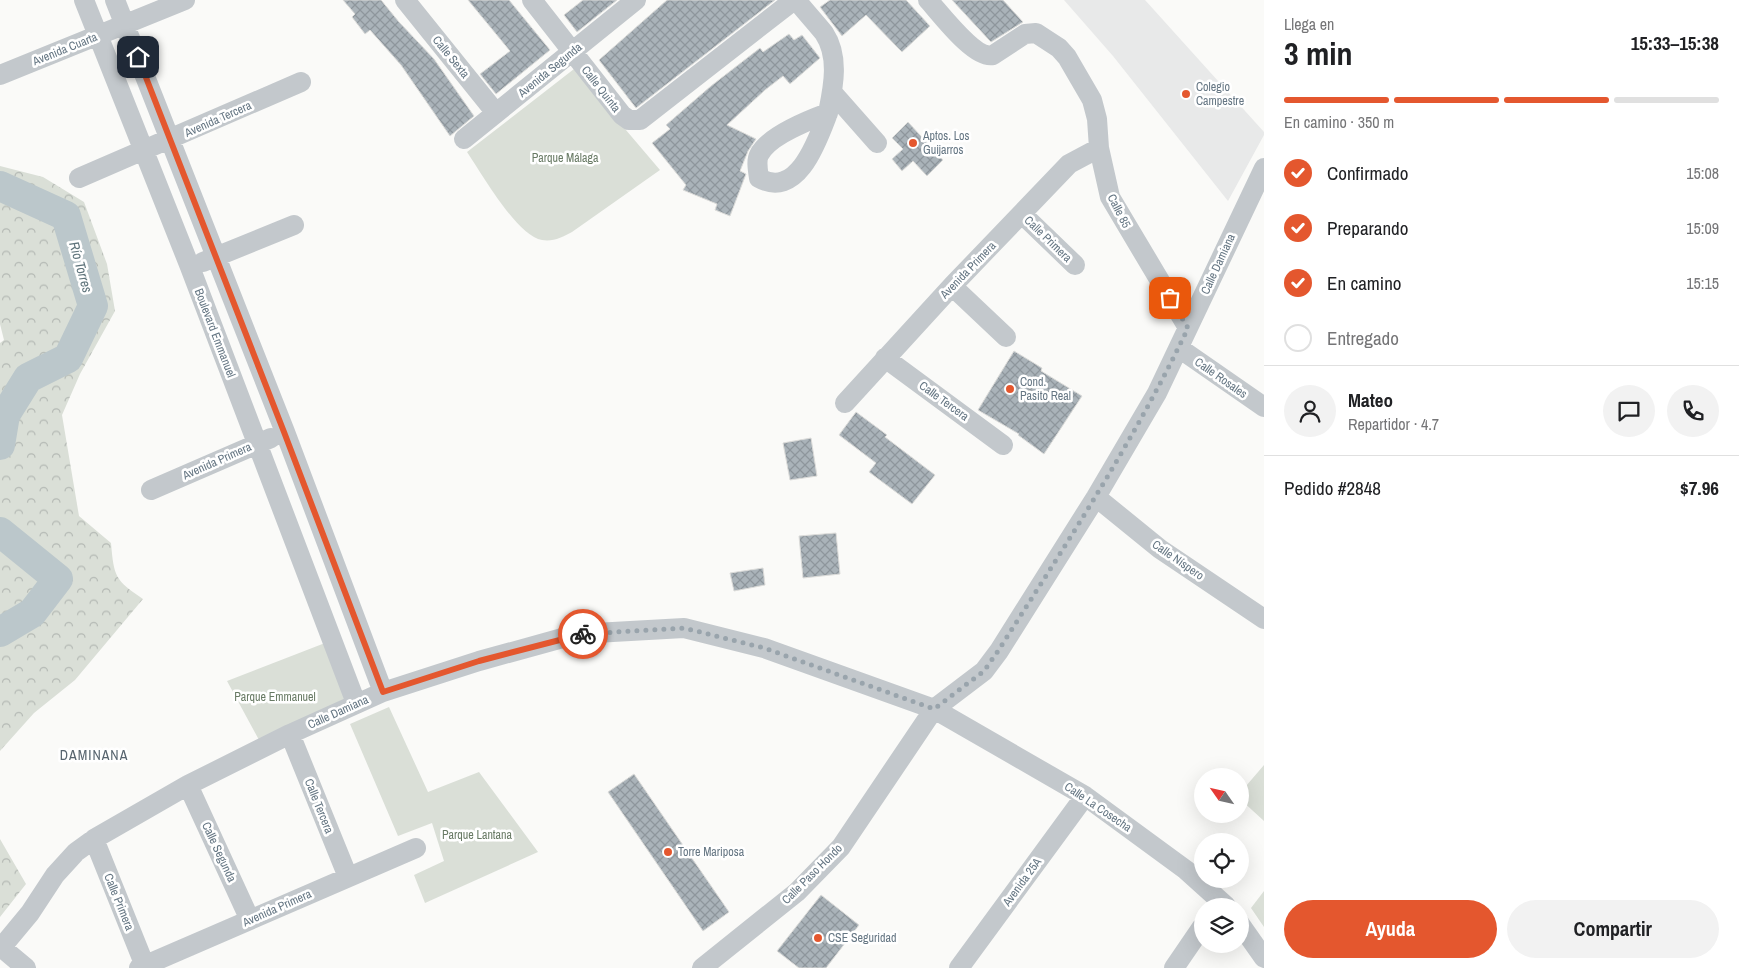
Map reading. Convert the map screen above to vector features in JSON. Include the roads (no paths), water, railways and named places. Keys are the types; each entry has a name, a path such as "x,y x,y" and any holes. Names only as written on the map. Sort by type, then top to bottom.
{"street":[{"name":"Boulevard Emmanuel","path":"84,0 190,267 356,703"},
{"path":"115,0 284,432 383,692"},
{"name":"Avenida Cuarta","path":"0,75 185,0"},
{"name":"Calle Sexta","path":"405,0 496,113"},
{"name":"Calle Quinta","path":"532,0 622,115 629,120 640,120 795,0"},
{"name":"Avenida Segunda","path":"464,140 636,0"},
{"path":"795,0 825,35 832,53 834,72 828,114"},
{"name":"Calle 85","path":"928,0 973,48 983,54 990,56 1025,34 1036,33 1059,48 1067,57 1092,100 1097,119 1099,148 1110,197 1188,328"},
{"name":"Avenida Tercera","path":"79,178 301,82"},
{"path":"832,92 877,143"},
{"name":"Avenida Primera","path":"845,403 952,286 1069,164 1099,148"},
{"name":"Calle Damiana","path":"1,948 30,913 55,875 76,852 94,839 188,785 290,734 383,692 479,661 577,634 684,628 764,648 934,709 984,671 1096,497 1156,393 1264,168"},
{"name":"Calle Primera","path":"1022,214 1075,265"},
{"path":"190,267 294,225"},
{"path":"952,286 1006,337"},
{"name":"Calle Rosales","path":"1178,348 1264,407"},
{"name":"Calle Tercera","path":"885,358 1003,445"},
{"name":"Avenida Primera","path":"151,490 284,432"},
{"name":"Calle Níspero","path":"1096,497 1160,549 1264,619"},
{"name":"Calle La Cosecha","path":"934,709 1085,796 1186,870 1215,898"},
{"name":"Calle Paso Hondo","path":"702,968 798,892 841,847 934,709"},
{"name":"Calle Tercera","path":"290,734 348,877"},
{"name":"Calle Segunda","path":"188,785 250,920"},
{"name":"Avenida 25A","path":"958,968 1085,796"},
{"name":"Calle Primera","path":"94,839 142,967"},
{"name":"Avenida Primera","path":"142,967 416,848"},
{"path":"1249,937 1264,958"},
{"path":"1174,968 1194,938"},
{"path":"1,948 26,968"}],"waterway":[{"name":"Río Torres","path":"0,186 66,216 93,306 68,358 28,378 5,415 0,445"},
{"name":"Río Torres","path":"0,532 58,579 32,613 0,632"}],"place":[{"name":"Colegio Campestre","path":"1186,94"},
{"name":"Aptos. Los Guijarros","path":"913,143"},
{"name":"Cond. Pasito Real","path":"1010,389"},
{"name":"Torre Mariposa","path":"668,852"},
{"name":"CSE Seguridad","path":"818,938"}],"district":[{"name":"DAMINANA","path":"94,755"}],"park label":[{"name":"Parque Málaga","path":"565,158"},
{"name":"Parque Emmanuel","path":"275,697"},
{"name":"Parque Lantana","path":"477,835"}]}
